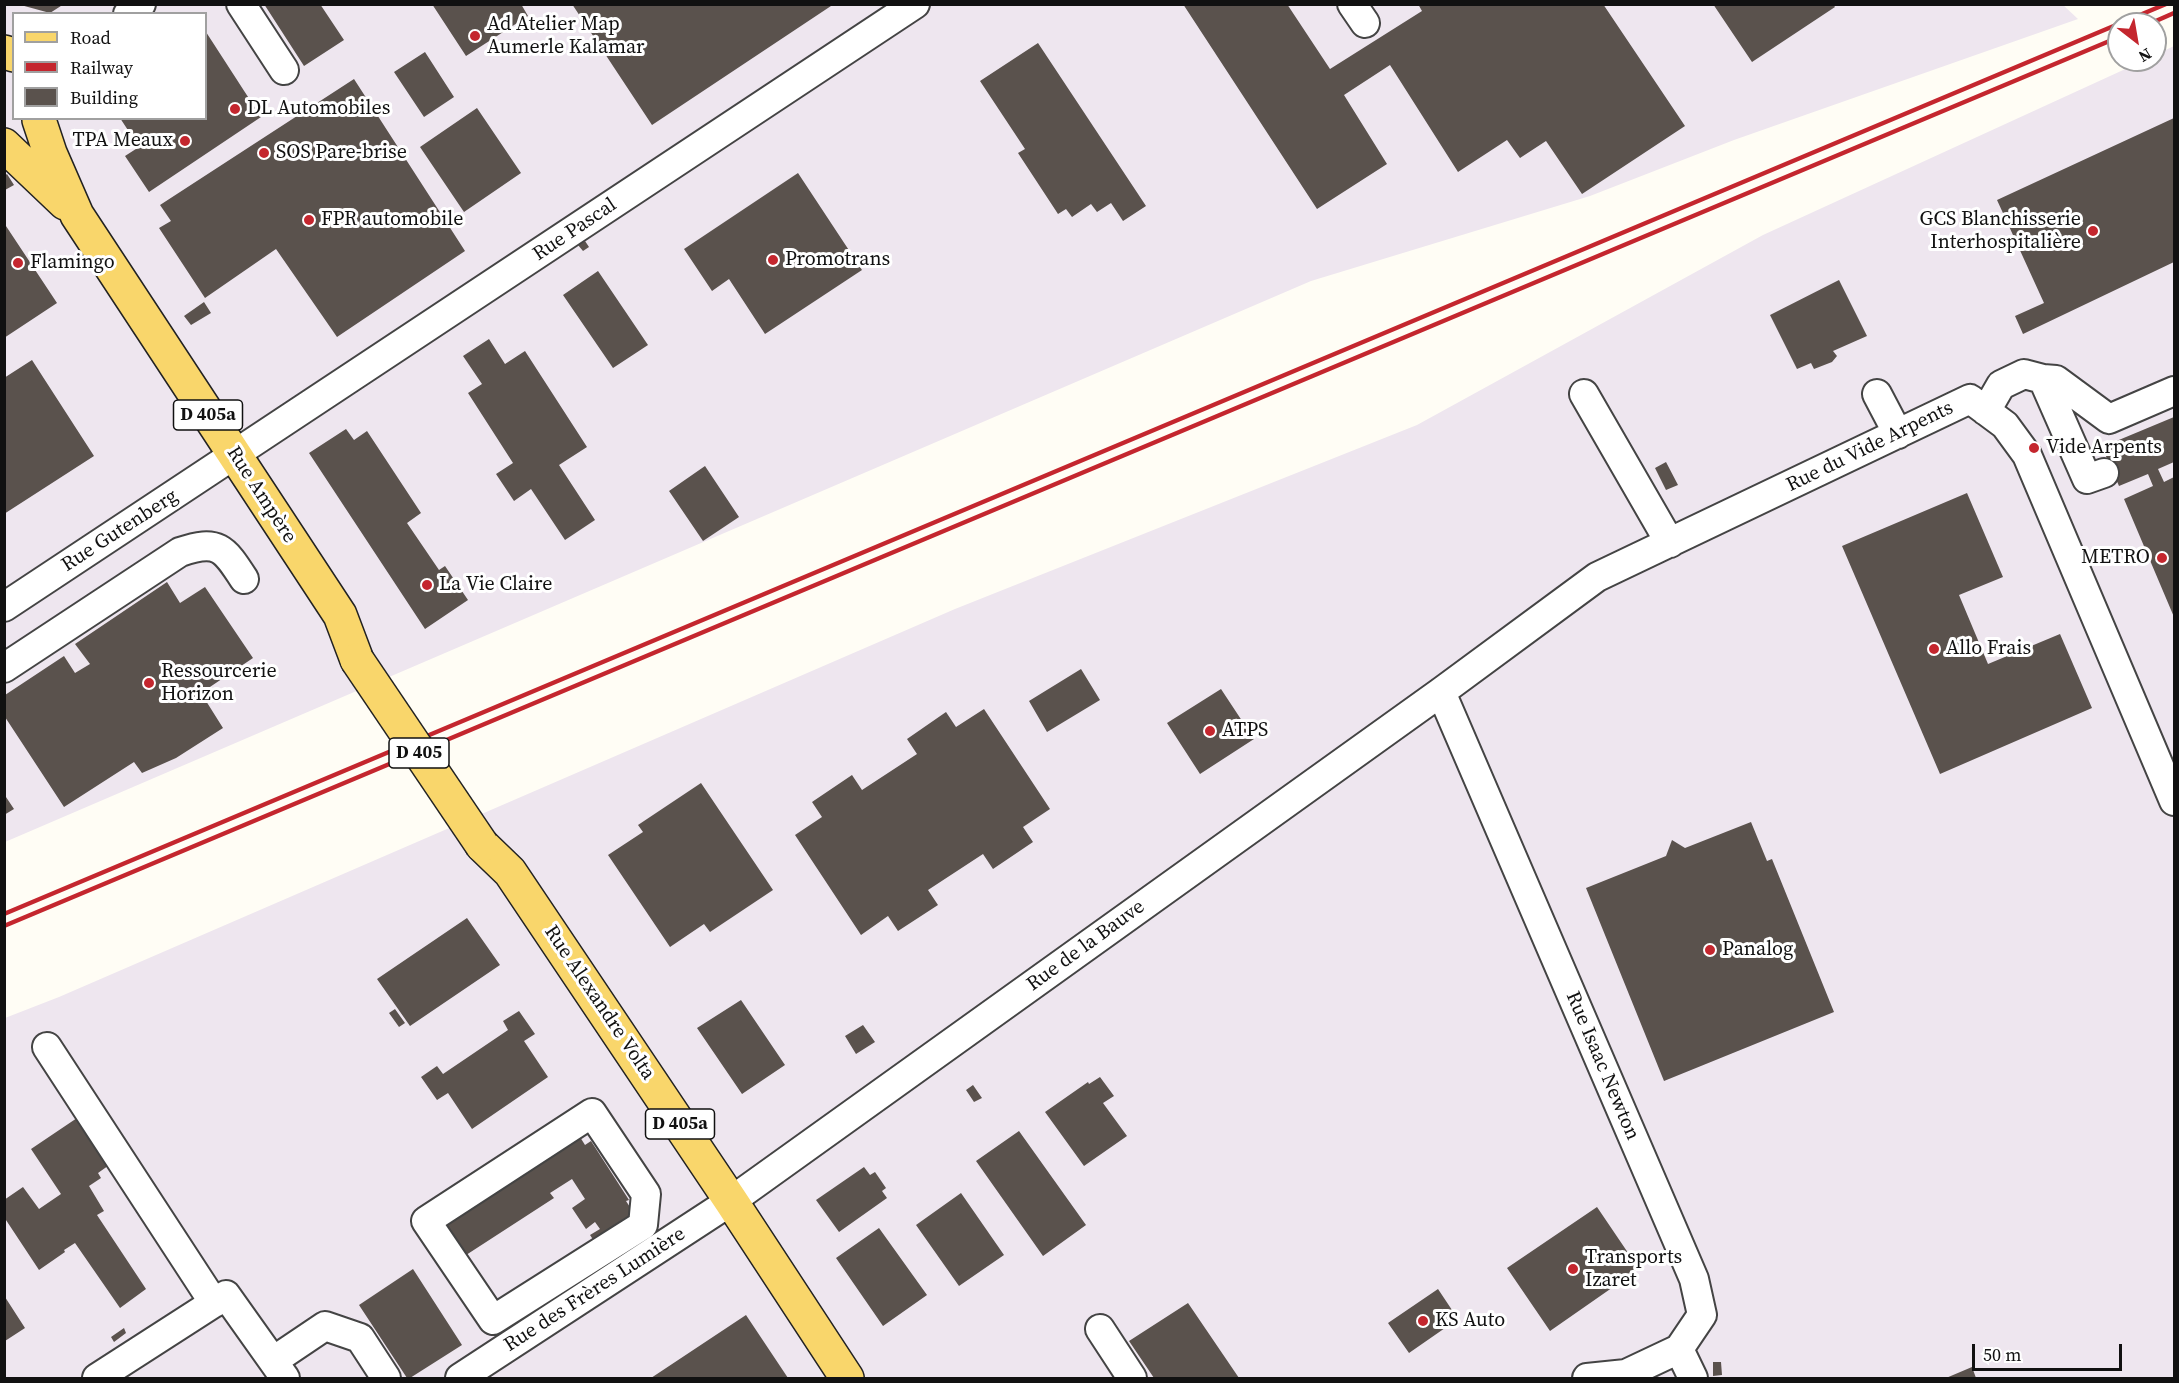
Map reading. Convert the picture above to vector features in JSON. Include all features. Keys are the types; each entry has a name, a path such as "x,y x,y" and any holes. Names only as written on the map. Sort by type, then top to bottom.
{"main road":[{"path":"4,144 24,136 38,120"},
{"name":"Rue Ampère","path":"39,120 50,153 77,215 367,655"},
{"name":"Rue Ampère","path":"4,144 77,215"},
{"name":"D 405","path":"367,655 490,840"},
{"name":"Rue Alexandre Volta","path":"490,840 847,1378"}],"street":[{"path":"241,4 284,70"},
{"name":"Rue Pascal","path":"235,455 915,4"},
{"path":"1986,411 2001,385 2024,374 2056,380 2109,419"},
{"path":"2043,379 2087,479 2104,473"},
{"path":"2068,437 2175,391"},
{"path":"1584,394 1670,543"},
{"path":"1877,394 1898,434"},
{"name":"Rue du Vide Arpents","path":"1441,692 1597,578 1970,399 2005,425 2027,455 2175,801"},
{"name":"Rue Gutenberg","path":"4,607 235,455"},
{"path":"4,668 180,552 200,545 217,547 229,556 244,579"},
{"name":"Rue de la Bauve","path":"731,1201 1441,692"},
{"name":"Rue Isaac Newton","path":"1441,692 1694,1279 1702,1315 1679,1349"},
{"path":"47,1047 214,1303"},
{"path":"592,1113 646,1194 643,1225 555,1282 493,1320 426,1221 592,1113"},
{"name":"Rue des Frères Lumière","path":"460,1378 731,1201"},
{"path":"555,1282 571,1306"},
{"path":"98,1378 226,1295 279,1370 325,1326 360,1338 386,1378"},
{"path":"1100,1329 1132,1378"},
{"path":"1587,1378 1626,1374 1679,1349 1694,1378"}],"shaded area":[{"path":"2062,4 2078,19 1734,140 1590,196 1311,281 5,842 5,5"},
{"path":"2174,46 2174,1378 5,1378 5,1018 59,997 955,609 1417,425 1763,235 2119,72 2167,72 2167,49"}],"building":[{"path":"17,4 64,4 52,12"},
{"path":"264,4 320,4 344,40 304,66"},
{"name":"Ad Atelier Map Aumerle Kalamar","path":"432,4 521,4 528,16 466,56"},
{"path":"572,4 834,4 652,125"},
{"path":"1183,4 1287,4 1330,69 1422,11 1418,4 1603,4 1685,126 1582,194 1546,141 1520,158 1507,140 1458,172 1390,65 1344,95 1387,164 1317,209"},
{"path":"1713,4 1833,4 1835,7 1752,62"},
{"path":"207,34 261,117 149,192 125,156 139,147 121,120 207,120"},
{"path":"1038,43 1146,206 1123,221 1111,203 1097,212 1091,204 1072,217 1066,209 1058,214 1018,153 1025,149 980,81"},
{"path":"425,52 454,97 424,117 394,72"},
{"name":"FPR automobile","path":"354,79 465,251 337,337 276,249 205,298 159,228 171,221 160,205"},
{"path":"477,108 521,173 464,212 420,147"},
{"name":"GCS Blanchisserie Interhospitalière","path":"2174,118 2174,262 2023,334 2015,316 2044,303 1997,200"},
{"name":"Promotrans","path":"798,173 862,270 765,334 729,279 712,291 684,249"},
{"path":"7,174 14,185 5,190 4,176"},
{"name":"Flamingo","path":"4,223 57,303 4,338"},
{"path":"585,241 589,247 583,251 578,245"},
{"path":"598,271 648,345 613,368 563,295"},
{"path":"1839,280 1867,336 1833,351 1837,356 1832,362 1814,369 1811,363 1797,369 1770,315"},
{"path":"204,302 211,313 191,325 184,316"},
{"path":"489,339 505,364 525,351 587,447 559,465 595,520 565,540 531,489 514,501 496,474 513,463 468,393 482,384 463,356"},
{"path":"32,360 94,456 4,514 4,378"},
{"path":"2174,417 2174,462 2158,469 2164,482 2174,477 2174,617 2124,499 2153,486 2148,474 2119,486 2102,447"},
{"path":"346,429 354,440 367,431 421,513 407,523 439,570 445,566 468,600 425,629 309,453"},
{"path":"1666,462 1678,485 1666,490 1655,468"},
{"path":"705,466 739,517 703,541 669,491"},
{"name":"Allo Frais","path":"1967,493 2003,577 1959,595 1988,664 2060,634 2092,708 1940,774 1842,546"},
{"name":"Ressourcerie Horizon","path":"167,582 180,603 205,587 253,658 201,693 223,728 176,758 142,773 134,762 64,807 5,717 5,695 64,656 75,673 90,664 75,644"},
{"path":"1081,669 1100,700 1047,732 1029,701"},
{"name":"ATPS","path":"1221,689 1254,739 1200,774 1167,723"},
{"path":"984,709 1050,809 1023,827 1033,842 993,869 983,854 928,890 938,905 898,931 888,916 861,935 795,835 822,817 812,802 852,775 862,790 917,754 907,739 946,712 956,727"},
{"path":"701,783 773,890 710,932 704,924 670,947 608,855 643,832 638,825"},
{"path":"4,794 14,809 4,815"},
{"name":"Panalog","path":"1751,822 1767,861 1772,859 1834,1012 1664,1081 1586,888 1666,856 1672,840 1685,848"},
{"path":"467,918 500,965 410,1026 377,979"},
{"path":"741,1000 785,1065 742,1094 697,1028"},
{"path":"395,1009 405,1023 399,1027 389,1013"},
{"path":"519,1011 535,1034 524,1041 548,1077 472,1129 448,1093 437,1100 421,1077 437,1066 443,1074 508,1030 503,1021"},
{"path":"863,1025 875,1042 856,1054 845,1036"},
{"path":"1100,1077 1114,1096 1103,1103 1127,1136 1084,1166 1045,1112 1088,1082 1089,1084"},
{"path":"973,1085 982,1098 974,1102 966,1090"},
{"path":"80,1116 112,1163 98,1173 101,1178 89,1186 104,1211 97,1215 146,1289 120,1308 75,1243 39,1270 4,1217 4,1200 23,1187 39,1209 61,1194 31,1149"},
{"path":"1019,1131 1086,1225 1043,1256 976,1161"},
{"path":"580,1137 585,1145 591,1141 629,1200 626,1201 641,1224 600,1250 590,1235 600,1229 595,1222 586,1229 572,1208 585,1199 572,1179 550,1193 554,1198 463,1257 444,1227"},
{"path":"864,1167 870,1175 875,1172 886,1188 882,1191 887,1198 839,1232 816,1200"},
{"path":"961,1193 1004,1255 959,1286 916,1225"},
{"name":"Transports Izaret","path":"1597,1207 1639,1269 1550,1331 1507,1268"},
{"path":"879,1228 927,1295 883,1326 836,1258"},
{"path":"413,1269 462,1345 407,1378 359,1305"},
{"name":"KS Auto","path":"1438,1289 1458,1319 1409,1353 1388,1323"},
{"path":"5,1297 25,1328 5,1341"},
{"path":"1188,1303 1239,1378 1154,1378 1129,1341"},
{"path":"746,1315 788,1378 651,1378"},
{"path":"124,1328 126,1333 114,1342 111,1337"},
{"path":"1713,1362 1721,1362 1722,1375 1713,1376"},
{"path":"1972,1367 1976,1378 1946,1378"}],"railway":[{"path":"4,914 2166,4"},
{"path":"2167,16 2174,13"},
{"path":"4,926 2107,42"}],"place":[{"name":"Ad Atelier Map Aumerle Kalamar","path":"475,36"},
{"name":"DL Automobiles","path":"235,109"},
{"name":"TPA Meaux","path":"185,141"},
{"name":"SOS Pare-brise","path":"264,153"},
{"name":"FPR automobile","path":"309,220"},
{"name":"GCS Blanchisserie Interhospitalière","path":"2093,231"},
{"name":"Promotrans","path":"773,260"},
{"name":"Flamingo","path":"18,263"},
{"name":"Vide Arpents","path":"2034,448"},
{"name":"METRO","path":"2162,558"},
{"name":"La Vie Claire","path":"427,585"},
{"name":"Allo Frais","path":"1934,649"},
{"name":"Ressourcerie Horizon","path":"149,683"},
{"name":"ATPS","path":"1210,731"},
{"name":"Panalog","path":"1710,950"},
{"name":"Transports Izaret","path":"1573,1269"},
{"name":"KS Auto","path":"1423,1321"}]}
